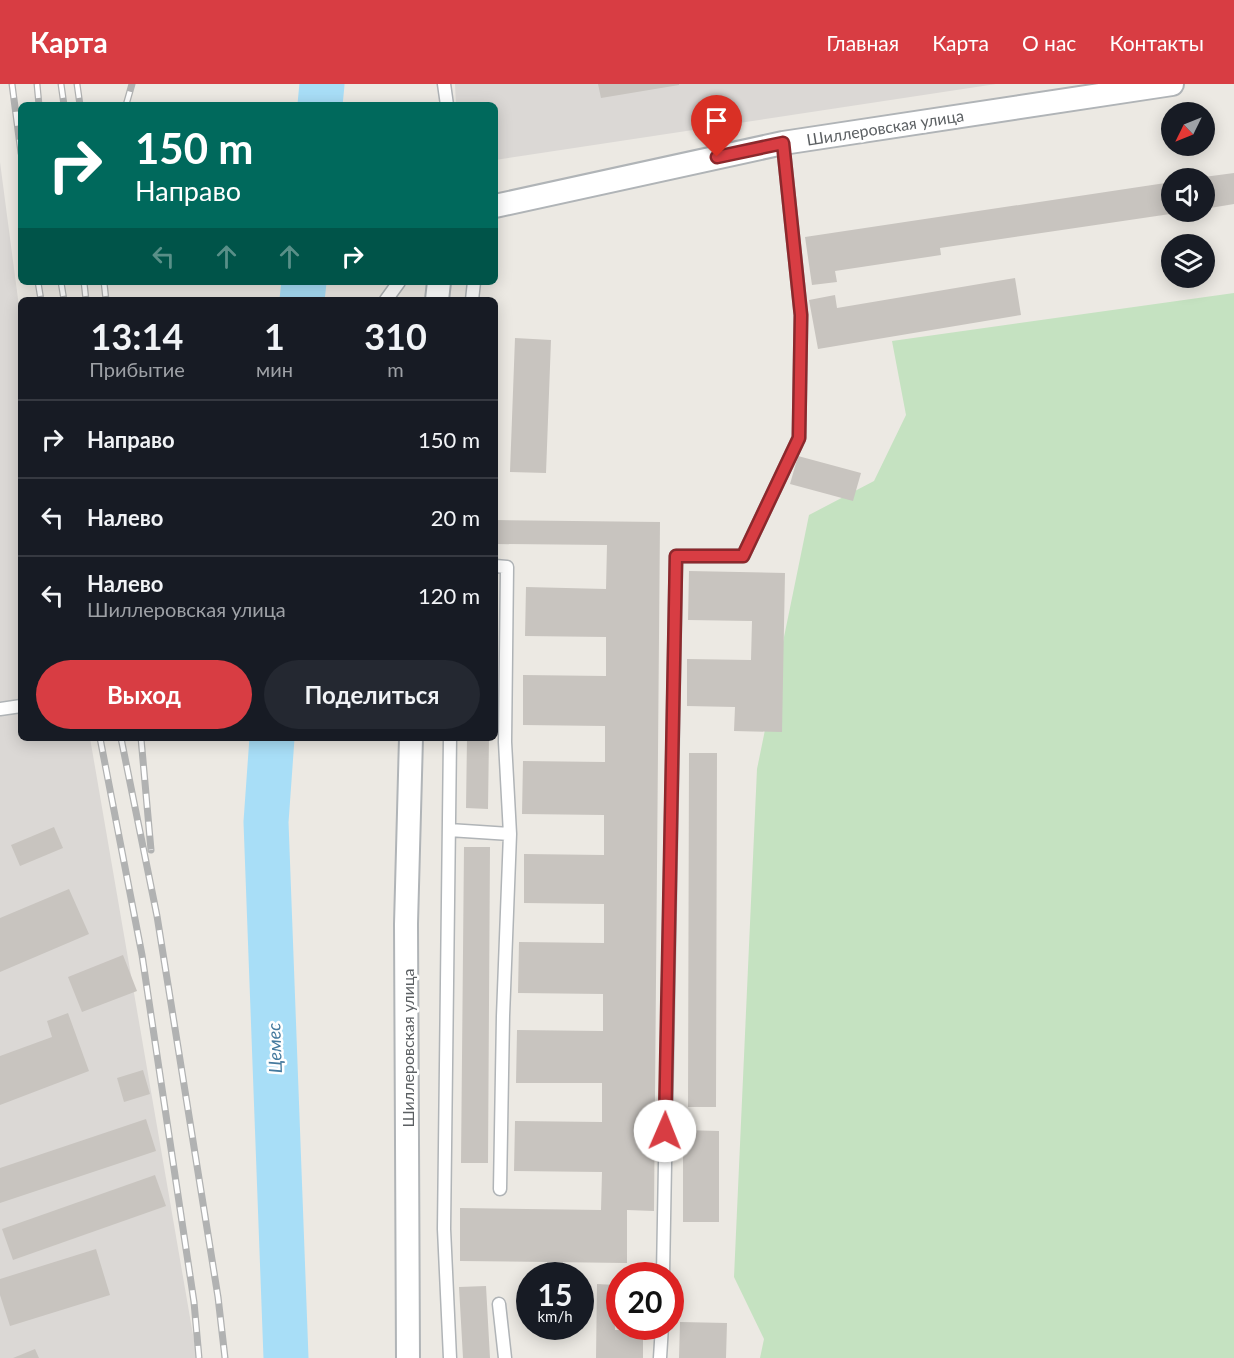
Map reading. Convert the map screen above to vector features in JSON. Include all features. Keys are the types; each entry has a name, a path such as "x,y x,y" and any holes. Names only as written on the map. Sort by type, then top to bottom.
{"street":[{"name":"Шиллеровская улица","path":"498,205 783,143 1172,84"},
{"name":"Шиллеровская улица","path":"408,1358 406,924 411,741"}],"lane":[{"path":"444,84 447,102"},
{"path":"663,1262 676,556 743,556 799,438 801,315 783,143"},
{"path":"498,566 507,567 505,742 510,834 503,1016 500,1189"},
{"path":"0,709 18,706"},
{"path":"450,741 444,1229 450,1358"},
{"path":"449,830 510,834"},
{"path":"499,1304 505,1358"},
{"path":"660,1358 661,1340"}],"shaded area":[{"path":"455,84 996,84 498,160 498,102 456,102"},
{"path":"0,162 18,299 18,741 91,741 197,1358 0,1358"}],"green space":[{"path":"1234,293 1234,1358 760,1358 764,1339 734,1277 757,769 809,515 874,481 906,415 892,341"}],"building":[{"path":"598,84 679,84 679,85 601,98"},
{"path":"1234,173 1234,204 1215,207 1215,176"},
{"path":"1161,184 1161,215 940,248 941,255 835,271 837,282 812,285 805,237"},
{"path":"1015,278 1021,315 818,349 809,300 835,295 837,308"},
{"path":"515,338 551,340 546,473 510,472"},
{"path":"798,456 861,473 853,501 790,484"},
{"path":"498,520 660,522 654,1211 627,1210 627,1262 460,1261 460,1208 601,1210 602,1172 514,1171 515,1121 602,1122 602,1083 516,1083 517,1030 603,1031 603,994 518,993 519,942 604,943 604,904 524,903 524,854 604,855 604,815 522,814 523,761 605,762 605,726 523,725 523,675 606,676 606,637 525,636 526,587 606,589 607,545 498,544"},
{"path":"689,571 785,573 782,732 734,731 735,707 687,706 687,659 751,660 752,621 688,620"},
{"path":"467,741 489,741 488,809 466,808"},
{"path":"689,753 717,753 716,1107 688,1107"},
{"path":"54,827 63,848 20,866 11,845"},
{"path":"464,847 490,847 488,1163 461,1163"},
{"path":"69,889 89,934 0,972 0,918"},
{"path":"123,955 137,991 82,1012 68,977"},
{"path":"68,1013 89,1071 0,1105 0,1056 52,1037 47,1021"},
{"path":"143,1070 150,1094 124,1102 117,1078"},
{"path":"146,1119 156,1151 0,1203 0,1168"},
{"path":"683,1130 719,1131 719,1222 683,1222"},
{"path":"155,1175 166,1206 13,1260 2,1229"},
{"path":"96,1249 110,1295 10,1326 0,1295 0,1279"},
{"path":"597,1284 606,1284 606,1340 643,1340 643,1358 596,1358"},
{"path":"486,1286 490,1358 463,1358 459,1287"},
{"path":"684,1322 727,1323 726,1358 679,1358 680,1340 684,1340"},
{"path":"35,1349 39,1358 13,1358"}],"waterway":[{"name":"Цемес","path":"320,102 322,84"},
{"name":"Цемес","path":"302,297 304,285"},
{"name":"Цемес","path":"272,741 266,822 286,1358"}],"railway":[{"path":"12,84 18,130"},
{"path":"37,84 39,102"},
{"path":"61,84 64,102"},
{"path":"77,84 80,102"},
{"path":"127,102 132,84"},
{"path":"38,285 40,297"},
{"path":"62,285 64,297"},
{"path":"84,285 86,297"},
{"path":"104,285 106,297"},
{"path":"101,741 142,955 194,1302 199,1358"},
{"path":"122,741 157,916 218,1297 225,1358"},
{"path":"141,741 151,850"}],"route":[{"path":"665,1131 676,556 743,556 799,438 801,315 783,143 717,157"}]}
